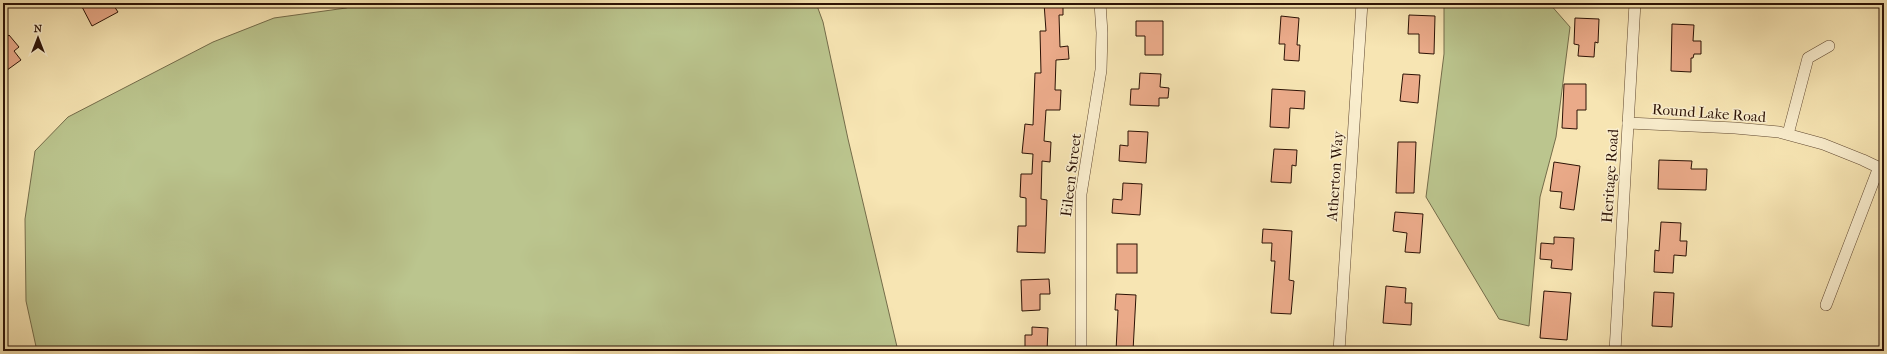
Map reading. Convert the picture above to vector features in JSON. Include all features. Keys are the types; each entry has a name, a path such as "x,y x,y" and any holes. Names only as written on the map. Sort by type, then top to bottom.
{"street":[{"name":"Eileen Street","path":"1081,351 1081,194 1101,70 1102,33 1100,3"},
{"name":"Atherton Way","path":"1339,351 1362,3"},
{"name":"Heritage Road","path":"1614,351 1635,3"},
{"path":"1788,134 1808,58 1829,46"},
{"name":"Round Lake Road","path":"1628,123 1735,128 1788,134 1823,144 1882,168 1826,305"}],"green space":[{"path":"361,3 816,3 823,22 848,139 898,351 37,351 26,301 25,219 35,151 68,117 213,42 274,18 346,8"},
{"path":"1444,3 1549,3 1570,27 1556,137 1540,197 1529,326 1499,319 1426,197 1444,54"}],"building":[{"path":"80,3 112,3 118,12 92,26"},
{"path":"1044,3 1063,3 1063,15 1059,15 1060,47 1068,46 1069,59 1056,60 1055,90 1061,90 1060,110 1046,110 1044,141 1051,142 1050,162 1042,161 1041,199 1047,200 1045,253 1017,252 1018,226 1026,226 1026,198 1020,197 1021,174 1032,174 1033,154 1022,153 1025,124 1033,125 1035,73 1041,73 1040,31 1046,31"},
{"path":"1409,15 1435,16 1434,54 1419,53 1419,34 1408,34"},
{"path":"1281,16 1299,18 1297,45 1300,45 1299,61 1284,60 1285,44 1279,44"},
{"path":"1575,18 1599,19 1598,43 1595,42 1594,57 1578,56 1579,45 1574,44"},
{"path":"1136,21 1163,21 1163,55 1145,55 1145,36 1136,36"},
{"path":"1672,24 1694,25 1693,41 1701,41 1701,54 1694,54 1693,58 1691,58 1691,72 1671,71"},
{"path":"9,35 19,47 14,51 21,60 3,73 3,37 4,39"},
{"path":"1140,73 1161,74 1160,87 1169,88 1168,98 1159,98 1159,106 1130,105 1131,89 1139,89"},
{"path":"1403,74 1420,75 1418,103 1400,101"},
{"path":"1564,84 1586,84 1586,110 1577,110 1577,129 1562,128"},
{"path":"1272,89 1305,91 1304,109 1290,108 1289,128 1270,127"},
{"path":"1128,131 1148,132 1146,163 1119,161 1120,145 1128,146"},
{"path":"1398,142 1416,142 1414,193 1396,193"},
{"path":"1274,149 1297,150 1296,166 1292,165 1291,183 1271,182"},
{"path":"1659,160 1692,161 1691,169 1707,169 1706,190 1658,189"},
{"path":"1554,162 1580,166 1574,210 1560,208 1562,192 1550,191"},
{"path":"1123,183 1142,184 1140,215 1112,213 1113,199 1122,200"},
{"path":"1395,212 1423,214 1420,253 1405,252 1407,233 1393,231"},
{"path":"1661,222 1681,223 1680,241 1687,241 1686,256 1674,255 1673,273 1654,272 1655,250 1659,251"},
{"path":"1263,229 1292,231 1289,280 1294,281 1291,314 1271,313 1275,261 1271,261 1272,243 1262,243"},
{"path":"1554,237 1574,238 1572,270 1551,268 1552,260 1540,259 1541,243 1554,244"},
{"path":"1117,244 1137,244 1137,273 1117,273"},
{"path":"1049,279 1050,294 1040,294 1040,310 1022,311 1021,280"},
{"path":"1386,286 1406,288 1405,303 1412,303 1411,325 1383,323"},
{"path":"1544,291 1571,293 1567,340 1540,338"},
{"path":"1654,292 1674,293 1672,327 1652,326"},
{"path":"1116,294 1136,295 1133,351 1116,351 1118,310 1115,310"},
{"path":"1032,327 1048,328 1047,351 1025,351 1025,335 1032,335"}]}
